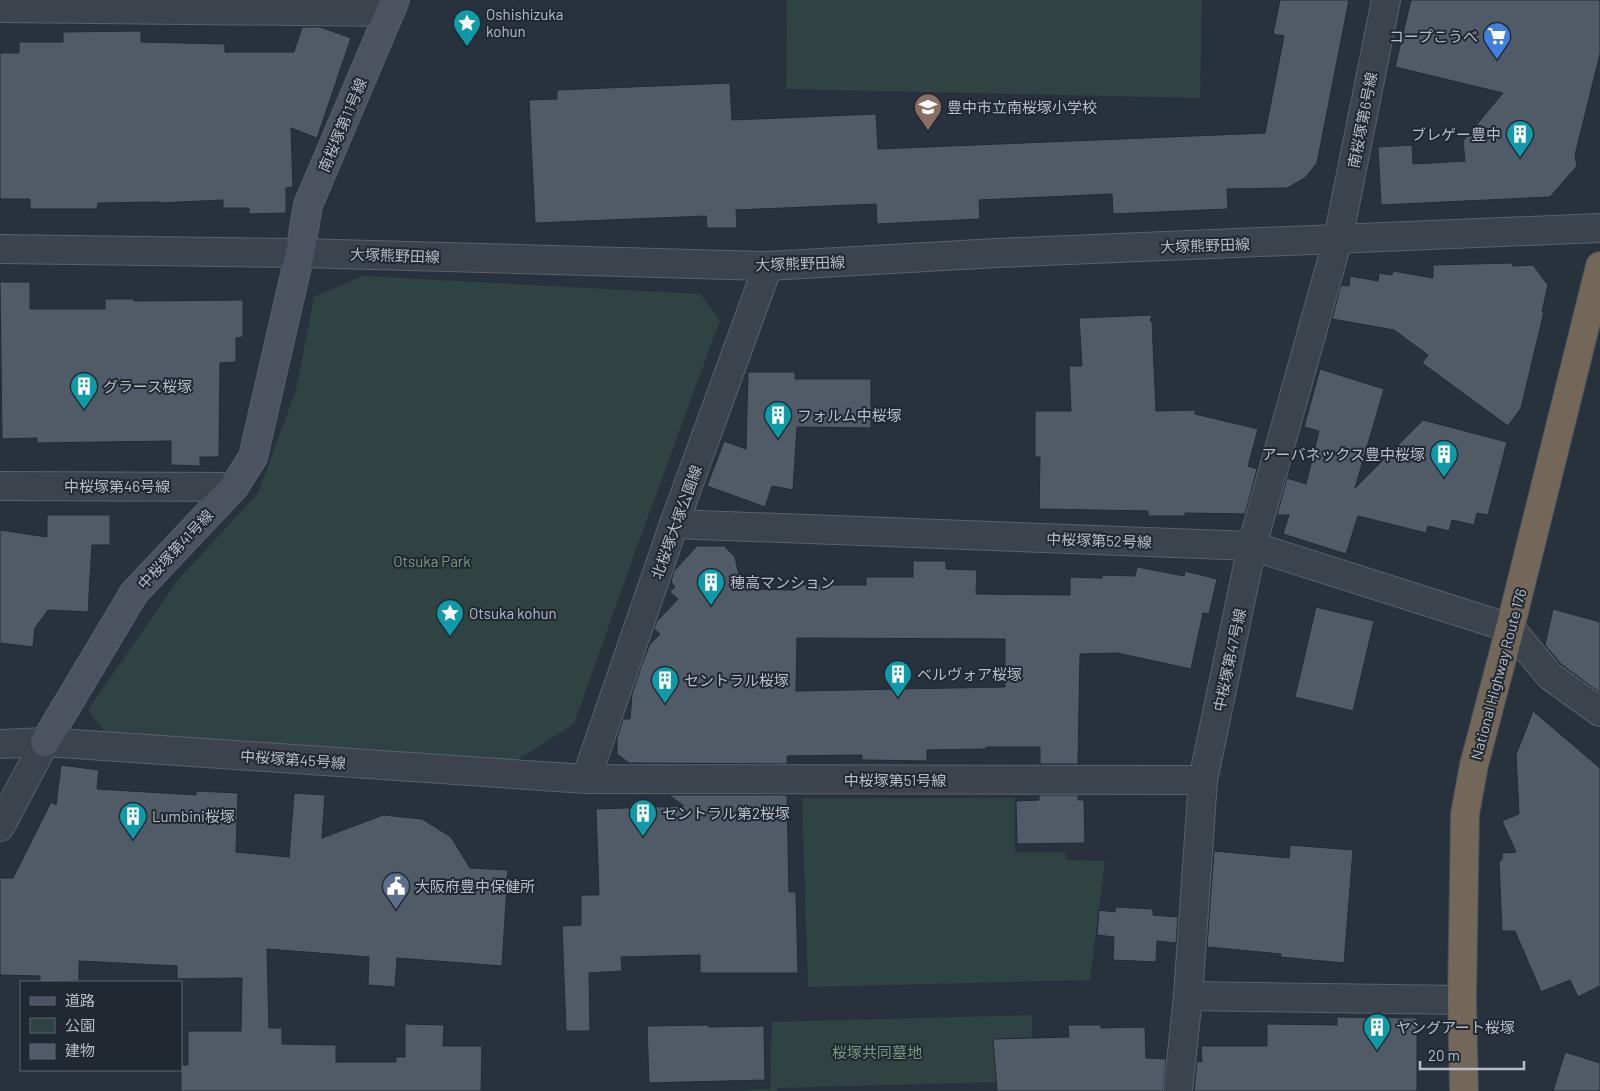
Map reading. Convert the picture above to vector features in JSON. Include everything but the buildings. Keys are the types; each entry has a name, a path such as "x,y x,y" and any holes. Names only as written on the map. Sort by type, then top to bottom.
{"highway":[{"name":"National Highway Route 176","path":"1464,1091 1462,1000 1465,814 1474,765 1600,266"}],"street":[{"name":"南桜塚第6号線","path":"1338,239 1386,0"},
{"path":"0,8 392,6"},
{"name":"南桜塚第11号線","path":"300,253 308,205 392,6"},
{"name":"大塚熊野田線","path":"0,249 300,253 768,266 997,253 1600,228"},
{"name":"中桜塚第47号線","path":"1178,1091 1188,996 1204,780 1252,546 1338,239"},
{"name":"中桜塚第41号線","path":"0,827 45,742 134,593 234,486 254,457 300,253"},
{"name":"北桜塚大塚公園線","path":"586,779 674,524 768,266"},
{"name":"中桜塚第46号線","path":"0,486 234,486"},
{"name":"中桜塚第52号線","path":"674,524 1252,546 1510,628"},
{"path":"1510,628 1550,676 1600,712"},
{"name":"中桜塚第45号線","path":"0,744 45,742 586,779"},
{"name":"中桜塚第51号線","path":"586,779 1204,780"},
{"path":"1188,996 1462,1000"}],"green space":[{"path":"787,0 1202,0 1200,98 786,89"},
{"name":"Otsuka Park","path":"363,276 700,294 720,320 574,724 516,761 105,732 88,710 178,580 258,493 296,390 314,297"},
{"path":"802,798 1015,798 1015,852 1065,852 1066,860 1105,861 1090,980 808,987"},
{"name":"桜塚共同墓地","path":"1032,1015 1032,1081 778,1088 777,1091 734,1091 770,1089 772,1022"}],"place":[{"name":"Oshishizuka kohun","path":"467,47"},
{"name":"コープこうべ","path":"1497,60"},
{"name":"豊中市立南桜塚小学校","path":"928,131"},
{"name":"ブレゲー豊中","path":"1520,158"},
{"name":"グラース桜塚","path":"84,410"},
{"name":"フォルム中桜塚","path":"778,439"},
{"name":"アーバネックス豊中桜塚","path":"1444,478"},
{"name":"穂高マンション","path":"711,606"},
{"name":"Otsuka kohun","path":"450,637"},
{"name":"ベルヴォア桜塚","path":"898,698"},
{"name":"セントラル桜塚","path":"665,704"},
{"name":"セントラル第2桜塚","path":"643,837"},
{"name":"Lumbini桜塚","path":"133,840"},
{"name":"大阪府豊中保健所","path":"396,910"},
{"name":"ヤングアート桜塚","path":"1377,1051"}]}
